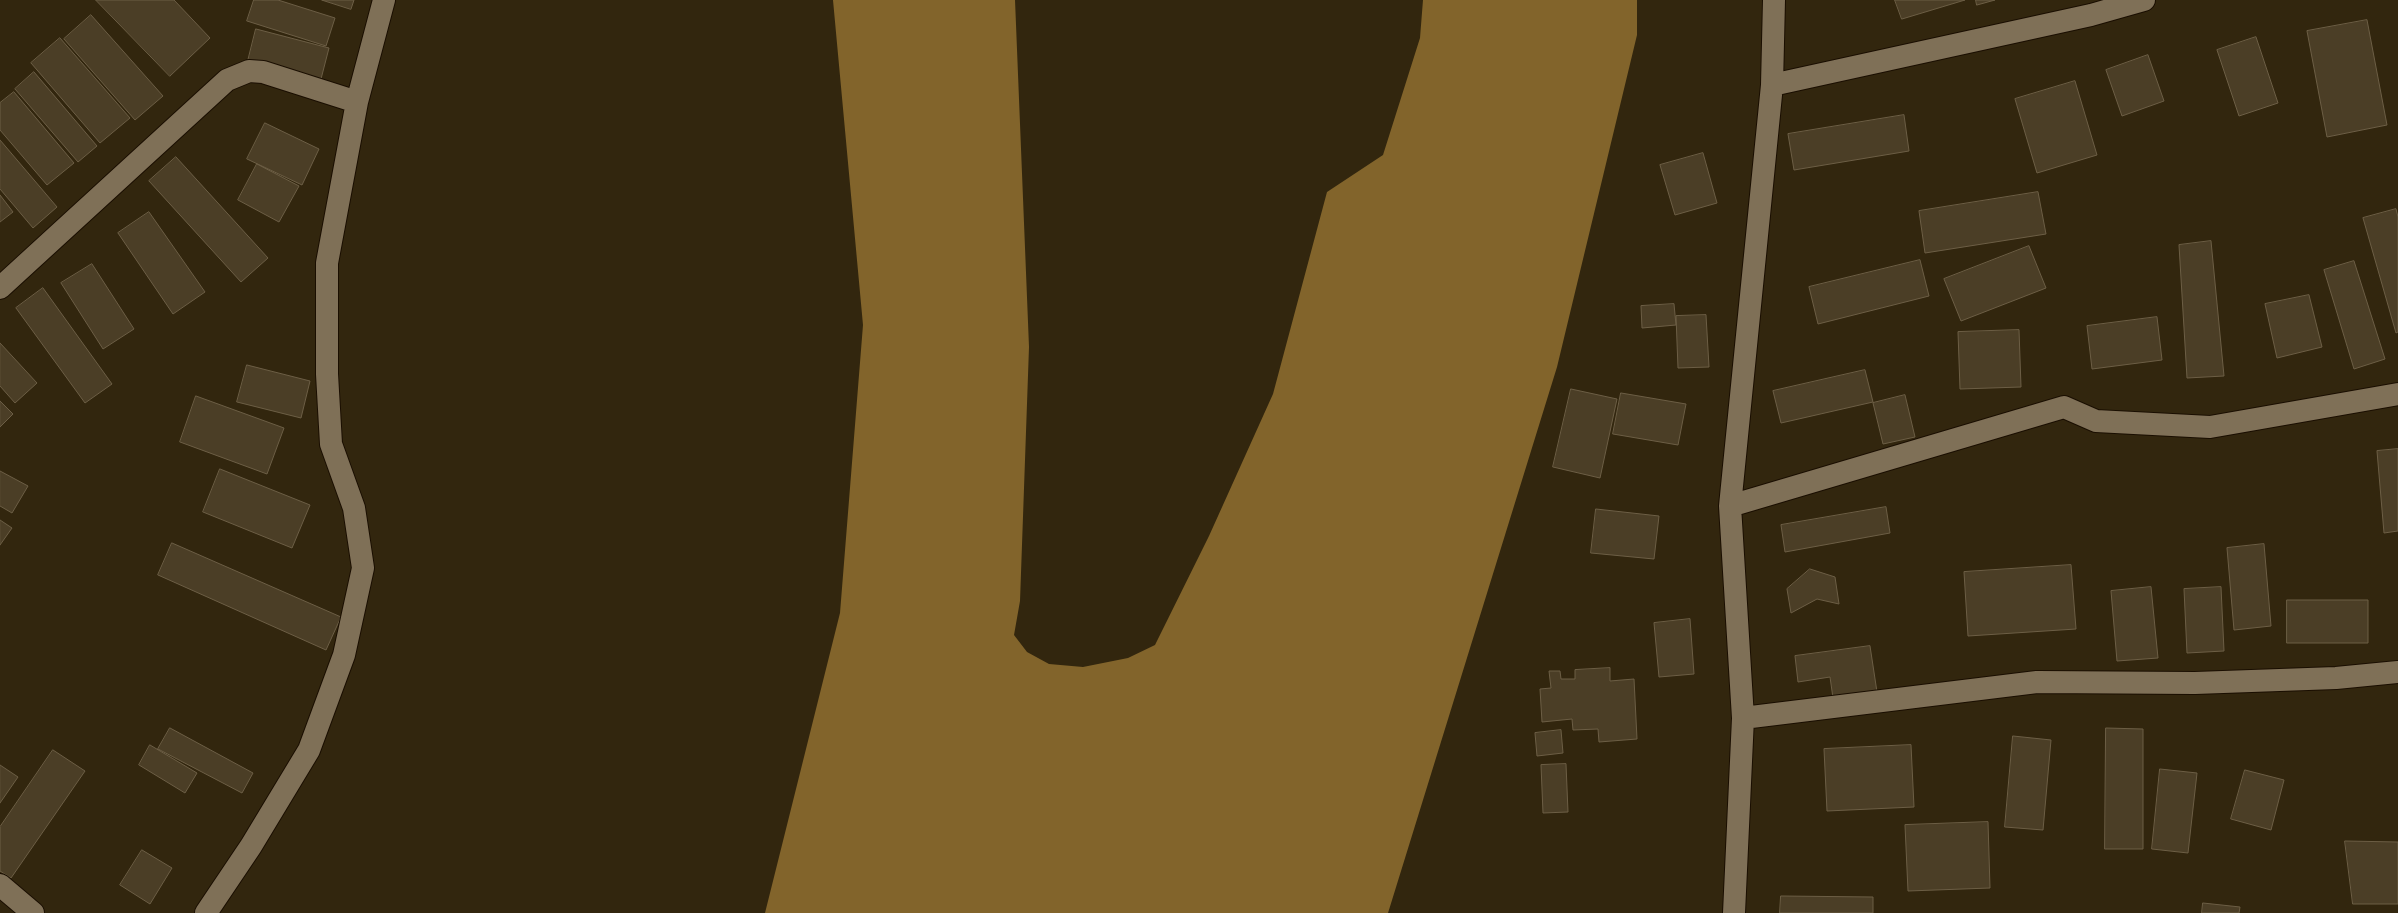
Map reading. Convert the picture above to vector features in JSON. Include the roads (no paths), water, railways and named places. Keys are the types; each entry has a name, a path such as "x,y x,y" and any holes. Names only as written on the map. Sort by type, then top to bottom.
{"street":[{"path":"206,913 251,846 309,750 344,655 363,568 354,508 332,444 327,374 327,263 357,102 384,0"},
{"path":"1734,913 1744,718 1730,506 1772,85 1774,0"},
{"path":"1772,85 2091,15 2144,0"},
{"path":"0,288 227,80 249,71 263,72 357,102"},
{"path":"1730,506 2064,407 2096,421 2210,427 2398,394"},
{"path":"1744,718 2037,682 2195,683 2336,678 2398,672"},
{"path":"0,886 34,913"}]}
